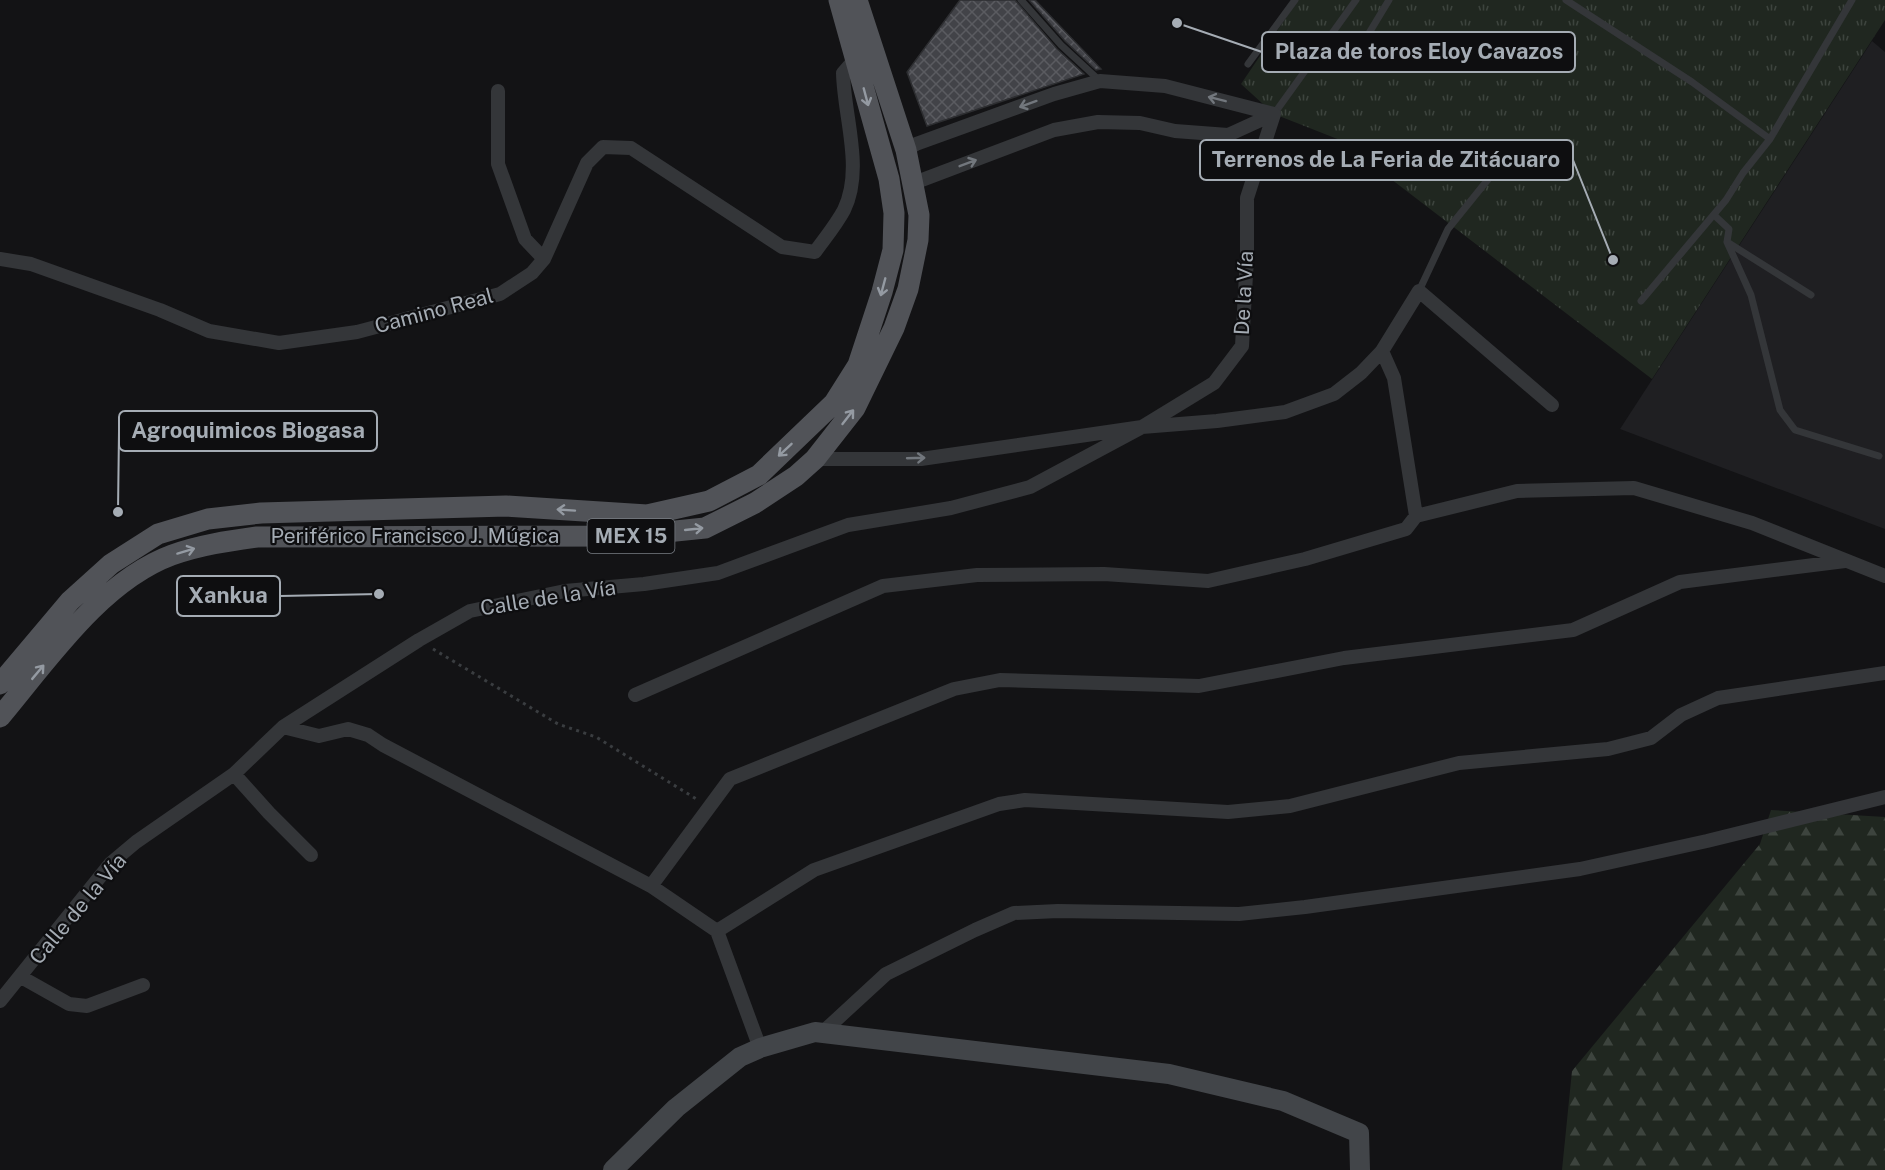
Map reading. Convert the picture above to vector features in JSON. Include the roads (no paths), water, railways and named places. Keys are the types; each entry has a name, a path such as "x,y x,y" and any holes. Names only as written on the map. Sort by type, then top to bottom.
{"main road":[{"name":"Periférico Francisco J. Múgica","path":"0,684 70,602 111,564 158,534 208,519 261,513 506,506 647,515 709,501 759,475 834,403 858,365 893,250 894,213 889,179 838,0"},
{"name":"Periférico Francisco J. Múgica","path":"0,717 82,620 118,587 141,571 170,556 211,543 257,537 627,536 705,528 755,503 796,476 815,459 855,408 894,328 908,289 918,240 920,216 906,150 857,0"}],"street":[{"name":"Camino Real","path":"0,259 32,264 160,310 209,331 279,343 357,332 500,294 532,273 544,259 587,163 603,147 631,148 782,247 815,252 844,210 850,194 854,173 843,73 856,58"},
{"path":"906,150 916,144 1054,94 1100,81 1165,86 1274,114"},
{"path":"498,91 498,164 525,238 544,259"},
{"path":"914,183 1054,130 1098,122 1140,123 1175,131 1228,135 1274,114"},
{"name":"De la Vía","path":"1142,427 1214,383 1242,346 1247,257 1247,198 1274,114"},
{"path":"815,459 921,459 1142,427 1217,421 1286,412 1334,394 1361,373 1382,351 1419,291 1552,405"},
{"path":"1382,351 1394,378 1416,516"},
{"name":"Calle de la Vía","path":"0,1001 111,863 136,842 234,774 283,727 419,640 470,611 565,591 644,584 718,573 848,525 951,508 1030,487 1142,427"},
{"path":"635,695 883,586 977,575 1104,574 1208,581 1305,559 1406,529 1416,516 1517,491 1634,488 1752,523 1885,576"},
{"path":"651,886 730,779 954,689 1000,680 1199,686 1344,658 1573,630 1680,582 1846,561"},
{"path":"717,931 814,870 999,804 1025,800 1228,812 1290,806 1459,763 1608,749 1651,738 1682,715 1718,698 1885,673"},
{"path":"283,727 319,736 348,729 368,735 651,886 717,931 760,1048"},
{"path":"234,774 311,855"},
{"path":"823,1032 886,974 1014,913 1058,911 1239,914 1305,907 1580,869 1885,798"},
{"path":"21,976 69,1004 87,1006 143,985"},
{"path":"613,1170 676,1108 740,1057 760,1048 815,1032 823,1032 1168,1074 1283,1101 1359,1133 1360,1170"}],"lane":[{"path":"1021,0 1061,45 1100,81"},
{"path":"1248,64 1295,0"},
{"path":"1274,114 1356,0"},
{"path":"1566,0 1692,82 1770,140"},
{"path":"1641,301 1714,215 1743,173 1770,140 1852,0"},
{"path":"1357,53 1387,1"},
{"path":"1419,291 1448,230 1490,177"},
{"path":"1714,215 1730,229 1727,242 1751,295 1780,410 1795,430 1879,456"},
{"path":"1727,242 1811,295"}],"place":[{"name":"Plaza de toros Eloy Cavazos","path":"1177,23"},
{"name":"Terrenos de La Feria de Zitácuaro","path":"1613,260"},
{"name":"Agroquimicos Biogasa","path":"118,512"},
{"name":"Xankua","path":"379,594"}]}
